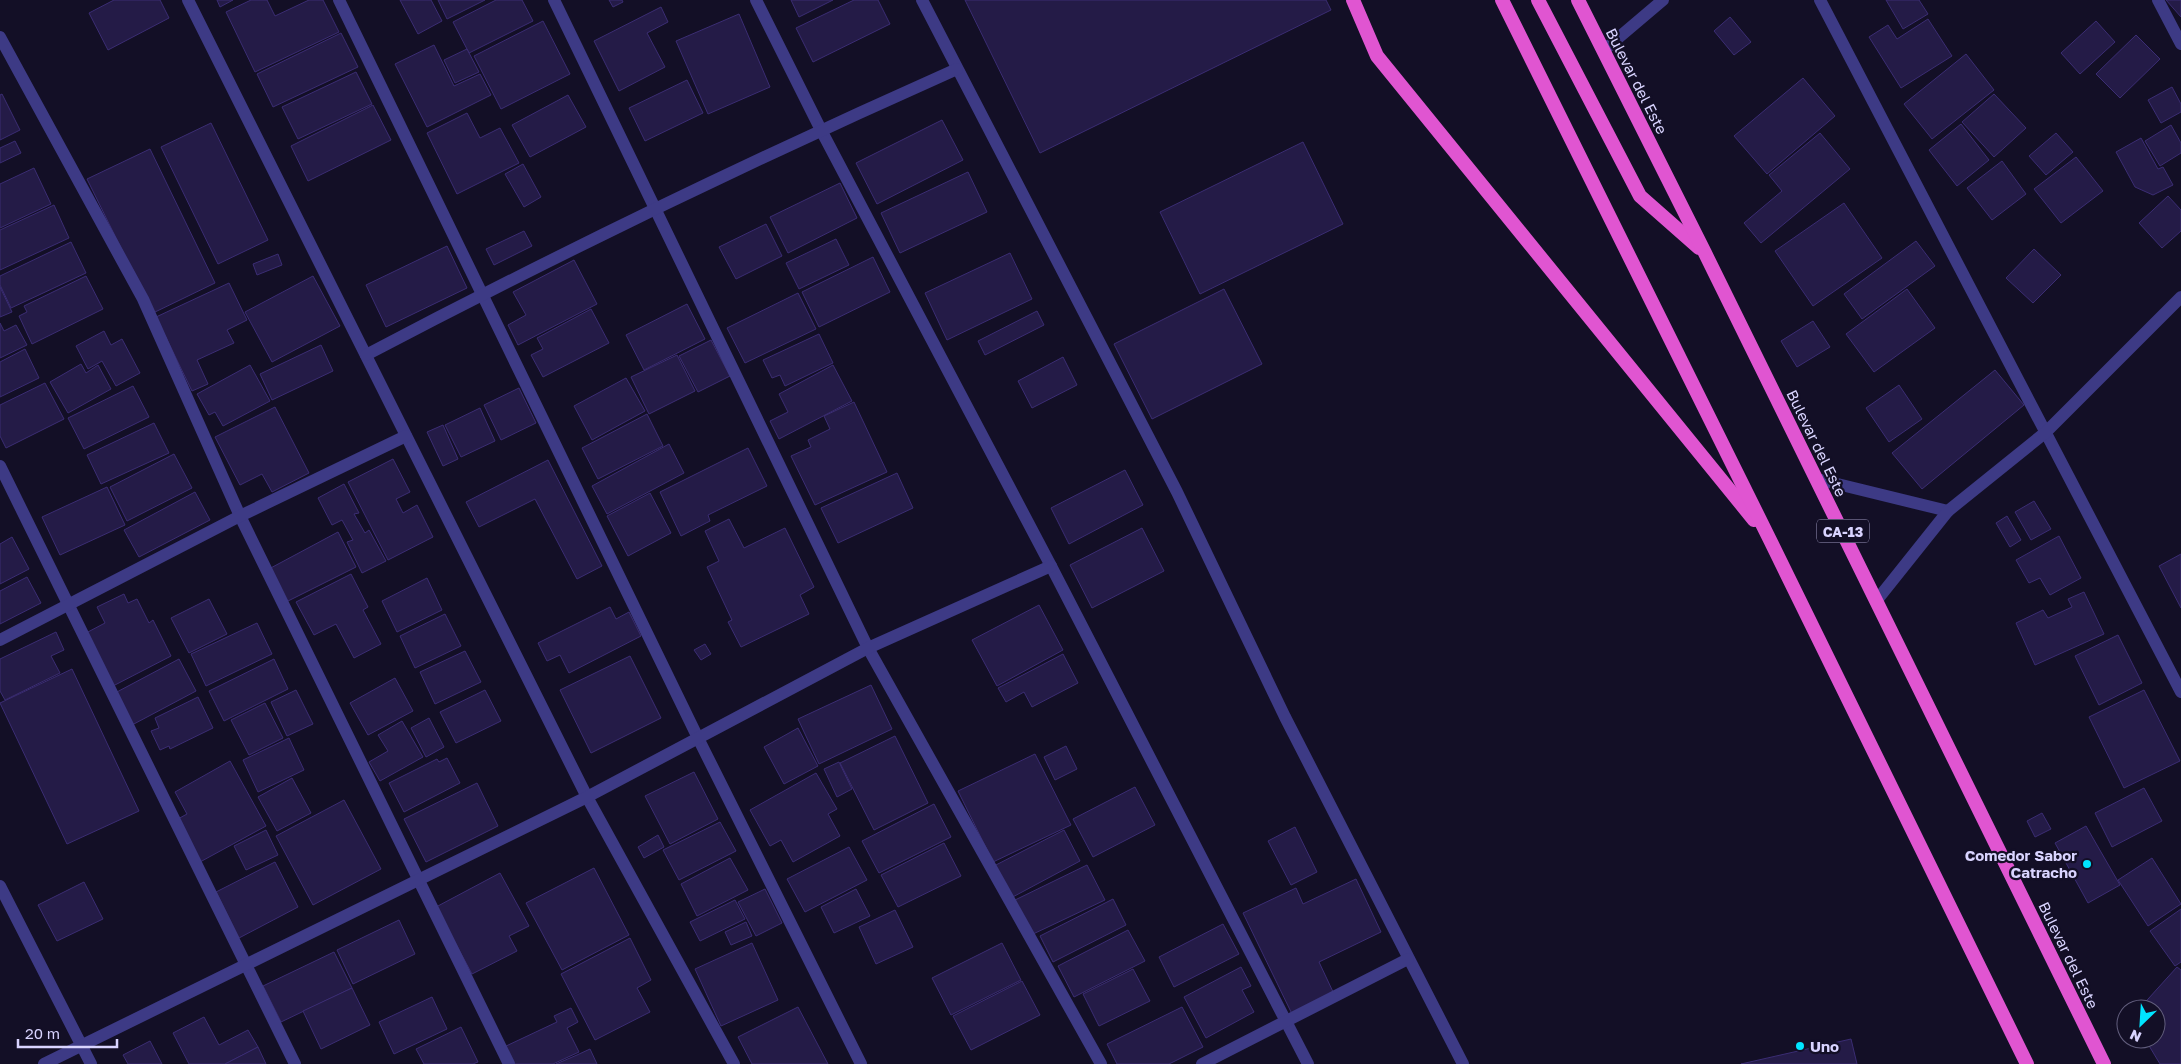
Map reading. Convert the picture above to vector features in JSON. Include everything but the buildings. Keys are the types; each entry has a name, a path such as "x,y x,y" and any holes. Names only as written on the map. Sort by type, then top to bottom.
{"highway":[{"path":"1353,0 1377,56 1770,540"},
{"path":"1502,0 1770,540 2026,1064"},
{"path":"1538,0 1640,196 1706,253"},
{"name":"Bulevar del Este","path":"1578,0 1706,253 2104,1064"}],"street":[{"path":"188,0 587,797 734,1064"},
{"path":"339,0 698,738 861,1064"},
{"path":"554,0 654,210 868,648 1101,1064"},
{"path":"756,0 821,130 1051,566 1308,1064"},
{"path":"922,0 1178,492 1285,716 1408,959 1464,1064"},
{"path":"1604,50 1663,0"},
{"path":"1820,0 2181,692"},
{"path":"2158,0 2181,44"},
{"path":"0,37 143,299 240,516 509,1064"},
{"path":"366,356 482,294 654,210 821,130 957,69"},
{"path":"1877,600 1948,511 2046,432 2181,297"},
{"path":"0,640 240,516 406,436"},
{"path":"0,466 295,1064"},
{"path":"1817,479 1948,511"},
{"path":"44,1064 587,797 868,648 1051,566"},
{"path":"0,886 91,1064"},
{"path":"1202,1064 1408,959"}],"place":[{"name":"Comedor Sabor Catracho","path":"2087,864"},
{"name":"Uno","path":"1800,1046"}]}
